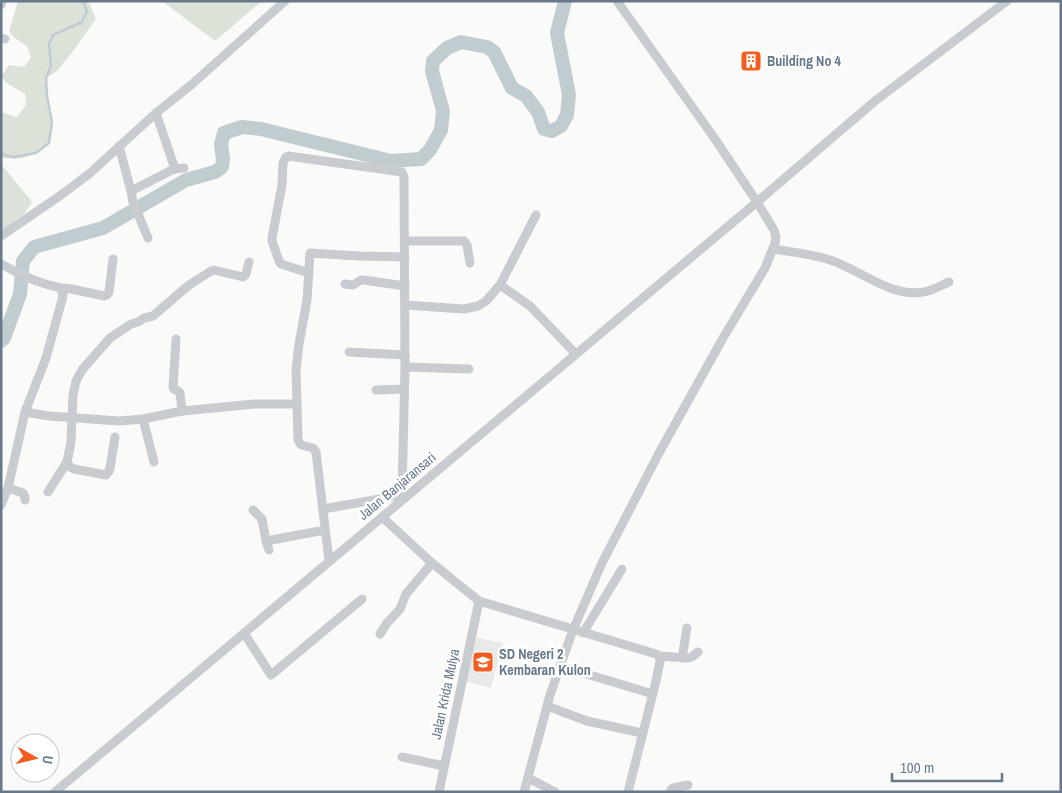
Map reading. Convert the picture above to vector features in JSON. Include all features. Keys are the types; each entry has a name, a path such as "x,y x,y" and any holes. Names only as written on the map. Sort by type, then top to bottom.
{"street":[{"path":"1,5 2,1"},
{"path":"1,236 89,174 285,1"},
{"path":"524,792 547,706 560,666 573,630 602,563 723,338 765,268 774,249 776,237 774,230 757,202 715,139 616,1"},
{"name":"Jalan Banjaransari","path":"55,792 875,101 1007,1"},
{"path":"131,191 179,168 156,113"},
{"path":"119,146 133,202 148,238"},
{"path":"309,273 281,264 272,241 286,157 402,172 404,177 405,241 403,497 323,508"},
{"path":"405,305 473,308 486,301 500,285 536,215"},
{"path":"405,241 464,241 467,244 470,263"},
{"path":"774,249 827,259 850,267 885,286 905,292 928,291 949,282"},
{"path":"329,561 316,452 313,448 301,446 299,443 296,370 307,300 310,253 405,257"},
{"path":"1,264 47,285 104,296 109,292 112,258"},
{"path":"48,492 67,462 71,442 73,395 76,381 82,370 110,338 126,327 144,318 153,316 189,285 214,270 243,277 246,274 249,262"},
{"path":"345,284 353,284 364,280 404,286"},
{"path":"500,285 530,306 576,354"},
{"path":"1,505 25,412 46,358 63,296 61,288"},
{"path":"176,340 173,387 180,393 182,411"},
{"path":"349,352 405,355"},
{"path":"405,367 469,369"},
{"path":"376,390 404,389"},
{"path":"25,412 49,416 119,421 143,419 182,411 254,404 297,404"},
{"path":"143,419 154,462"},
{"path":"67,462 74,469 106,474 110,468 115,438"},
{"path":"5,493 23,493 24,500"},
{"path":"253,510 262,519 268,546 304,533 325,530"},
{"path":"382,517 478,602 659,656 692,657 698,652"},
{"path":"380,634 400,609 406,594 432,563"},
{"path":"582,633 622,569"},
{"path":"244,633 271,675 362,599"},
{"name":"Jalan Krida Mulya","path":"439,792 478,602"},
{"path":"682,658 687,628"},
{"path":"628,792 653,694 660,662 659,656"},
{"path":"560,666 653,694"},
{"path":"547,706 587,721 642,733"},
{"path":"402,757 444,766"},
{"path":"528,778 555,792"},
{"path":"672,792 673,788 688,785"}],"shaded area":[{"path":"18,1 88,1 96,19 57,71 46,78 52,122 49,143 32,155 16,159 1,158 1,112 17,117 26,105 25,94 5,82 2,75 9,65 24,67 31,58 27,46 9,32"},
{"path":"162,1 262,1 215,41"},
{"path":"1,164 32,202 24,214 4,231 1,231"},
{"name":"SD Negeri 2 Kembaran Kulon","path":"473,637 503,643 491,688 463,681"}],"waterway":[{"path":"1,154 13,157 36,153 49,143 52,122 46,78 51,66 49,44 53,35 82,22 87,11 83,1"},
{"path":"1,341 4,338 20,294 23,261 34,247 103,228 186,180 215,172 222,167 221,144 224,133 242,127 261,129 391,161 421,159 430,150 441,130 443,111 432,71 433,61 447,48 461,42 487,47 494,52 512,88 526,96 538,112 544,129 552,131 561,126 567,115 569,95 557,33 565,1"}],"place":[{"name":"Building No 4","path":"751,61"},
{"name":"SD Negeri 2 Kembaran Kulon","path":"483,662"}]}
